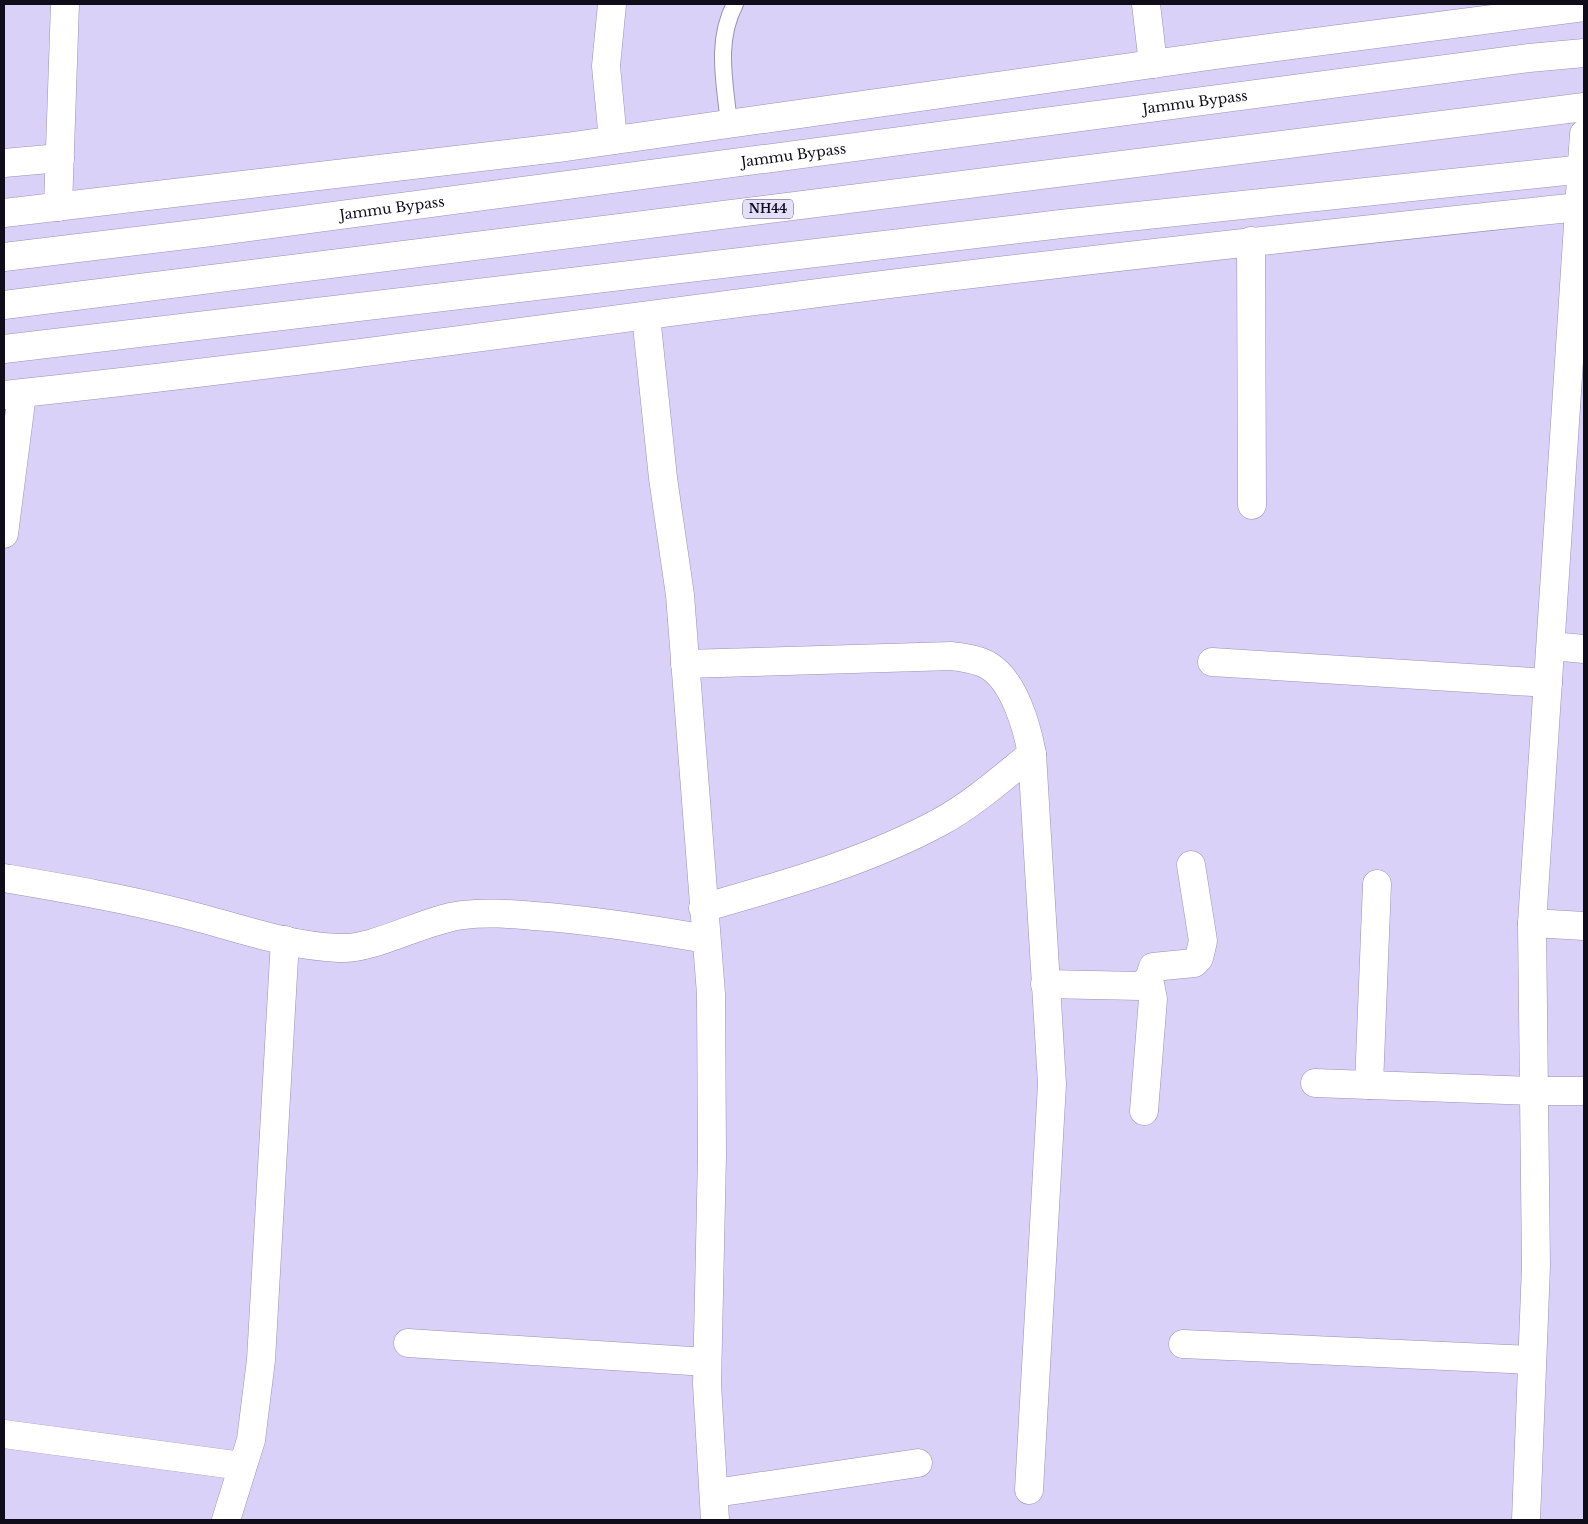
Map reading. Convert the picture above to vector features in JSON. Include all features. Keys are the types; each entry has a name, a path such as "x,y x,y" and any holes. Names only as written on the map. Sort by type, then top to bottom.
{"main road":[{"path":"58,207 65,4"},
{"path":"612,4 606,66 613,140"},
{"path":"1146,4 1153,64"},
{"path":"4,213 613,140 1153,64 1584,7"},
{"name":"Jammu Bypass","path":"4,258 1529,58 1584,53"},
{"name":"NH44","path":"4,305 1584,107"},
{"path":"1526,1520 1536,1266 1532,923 1584,134"},
{"path":"4,163 60,158"},
{"path":"4,349 1051,225 1583,169"},
{"path":"4,534 13,394 303,361 646,316 1251,241 1579,207"},
{"path":"1251,241 1252,505"},
{"path":"646,316 663,478 680,595 711,994 712,1155 707,1384 715,1520"},
{"path":"1551,646 1584,649"},
{"path":"685,664 943,656 974,660 990,666 1000,676 1014,697 1028,729 1032,754 1052,1084 1029,1490"},
{"path":"1212,662 1548,683"},
{"path":"703,908 782,885 895,845 941,821 992,786 1032,754"},
{"path":"1045,984 1134,986 1145,984 1153,967 1194,962 1200,958 1202,951 1190,865"},
{"path":"4,878 113,897 285,940 343,948 391,936 442,918 488,913 591,920 706,939"},
{"path":"1369,1085 1377,884"},
{"path":"1532,923 1584,926"},
{"path":"226,1520 251,1440 262,1360 285,940"},
{"path":"1144,1111 1153,999 1149,979"},
{"path":"1315,1083 1584,1091"},
{"path":"408,1342 707,1362"},
{"path":"1184,1344 1532,1360"},
{"path":"4,1434 242,1466"},
{"path":"714,1494 918,1463"}],"lane":[{"path":"730,124 722,59 724,33 735,4"}]}
